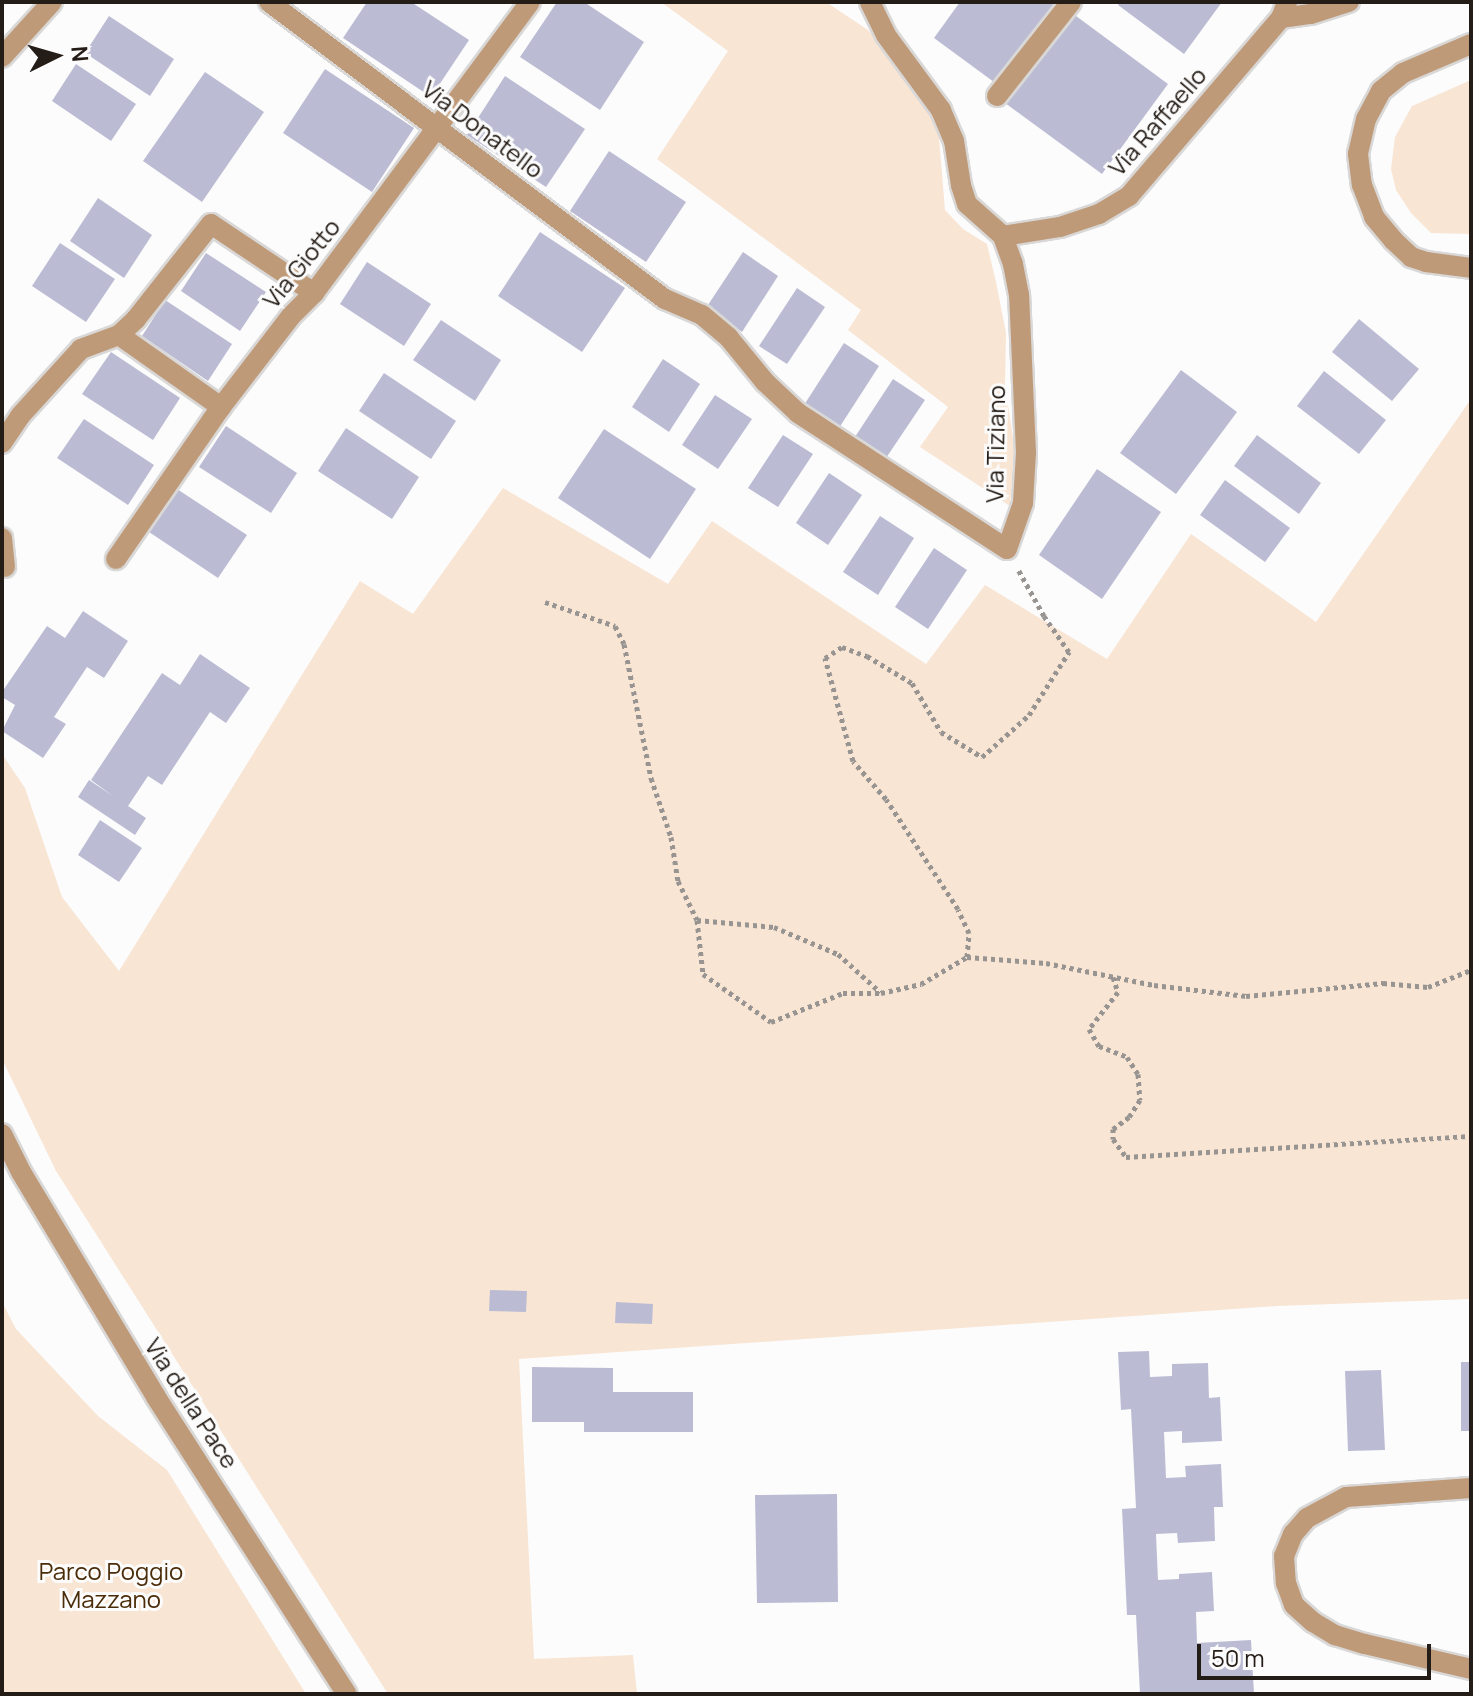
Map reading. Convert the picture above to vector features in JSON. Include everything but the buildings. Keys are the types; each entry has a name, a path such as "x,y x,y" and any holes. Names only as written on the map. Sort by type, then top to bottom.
{"street":[{"path":"2,57 52,2"},
{"name":"Via Donatello","path":"269,2 665,299"},
{"name":"Via Giotto","path":"116,559 221,407 291,316 314,293 530,2"},
{"path":"870,2 886,35 941,110 954,141 967,204 1003,236"},
{"path":"997,96 1071,2"},
{"name":"Via Raffaello","path":"1003,236 1060,227 1099,214 1129,196 1284,10 1311,14 1349,2"},
{"path":"1471,44 1403,73 1381,91 1366,119 1358,154 1362,185 1374,217 1393,240 1411,257 1471,268"},
{"path":"2,443 20,416 81,349 119,335 136,319 211,224 314,293"},
{"name":"Via Tiziano","path":"665,299 702,315 729,338 765,382 798,413 1007,549 1023,503 1026,453 1019,295 1003,236"},
{"path":"119,335 221,407"},
{"path":"2,538 5,567"},
{"name":"Via della Pace","path":"2,1134 21,1172 156,1397 347,1694"},
{"path":"1471,1488 1346,1497 1307,1518 1293,1534 1284,1556 1286,1583 1294,1605 1313,1622 1335,1635 1365,1644 1471,1669"}],"path":[{"path":"967,957 969,933 958,909 886,799 853,761 825,658 842,647 867,656 912,683 941,732 982,757 1029,715 1069,652 1044,616 1007,549"},
{"path":"545,602 615,626 624,644 651,778 671,837 678,881 697,920 703,974 771,1022 843,993 881,993 921,984 967,957 1046,963 1185,990 1246,996 1383,983 1428,987 1471,970"},
{"path":"697,920 774,927 838,954 881,993"},
{"path":"1113,976 1118,992 1089,1029 1099,1046 1127,1057 1138,1074 1140,1100 1129,1117 1113,1129 1113,1139 1126,1157 1471,1136"}],"green space":[{"path":"661,2 826,2 868,30 914,83 938,126 945,210 963,229 987,244 996,282 1006,333 1005,385 1015,451 1010,506 920,447 948,407 848,330 861,310 657,159 728,51"},
{"path":"1471,80 1471,234 1431,233 1411,213 1396,190 1391,169 1395,137 1412,106"},
{"path":"1471,399 1471,1299 1277,1306 519,1359 534,1659 633,1655 637,1694 388,1694 56,1171 2,1059 2,754 25,788 62,897 119,971 360,581 413,614 503,488 668,584 712,521 926,664 985,585 1107,659 1191,534 1316,622"},
{"name":"Parco Poggio Mazzano","path":"2,1302 16,1329 98,1416 167,1470 306,1694 2,1694"}]}
